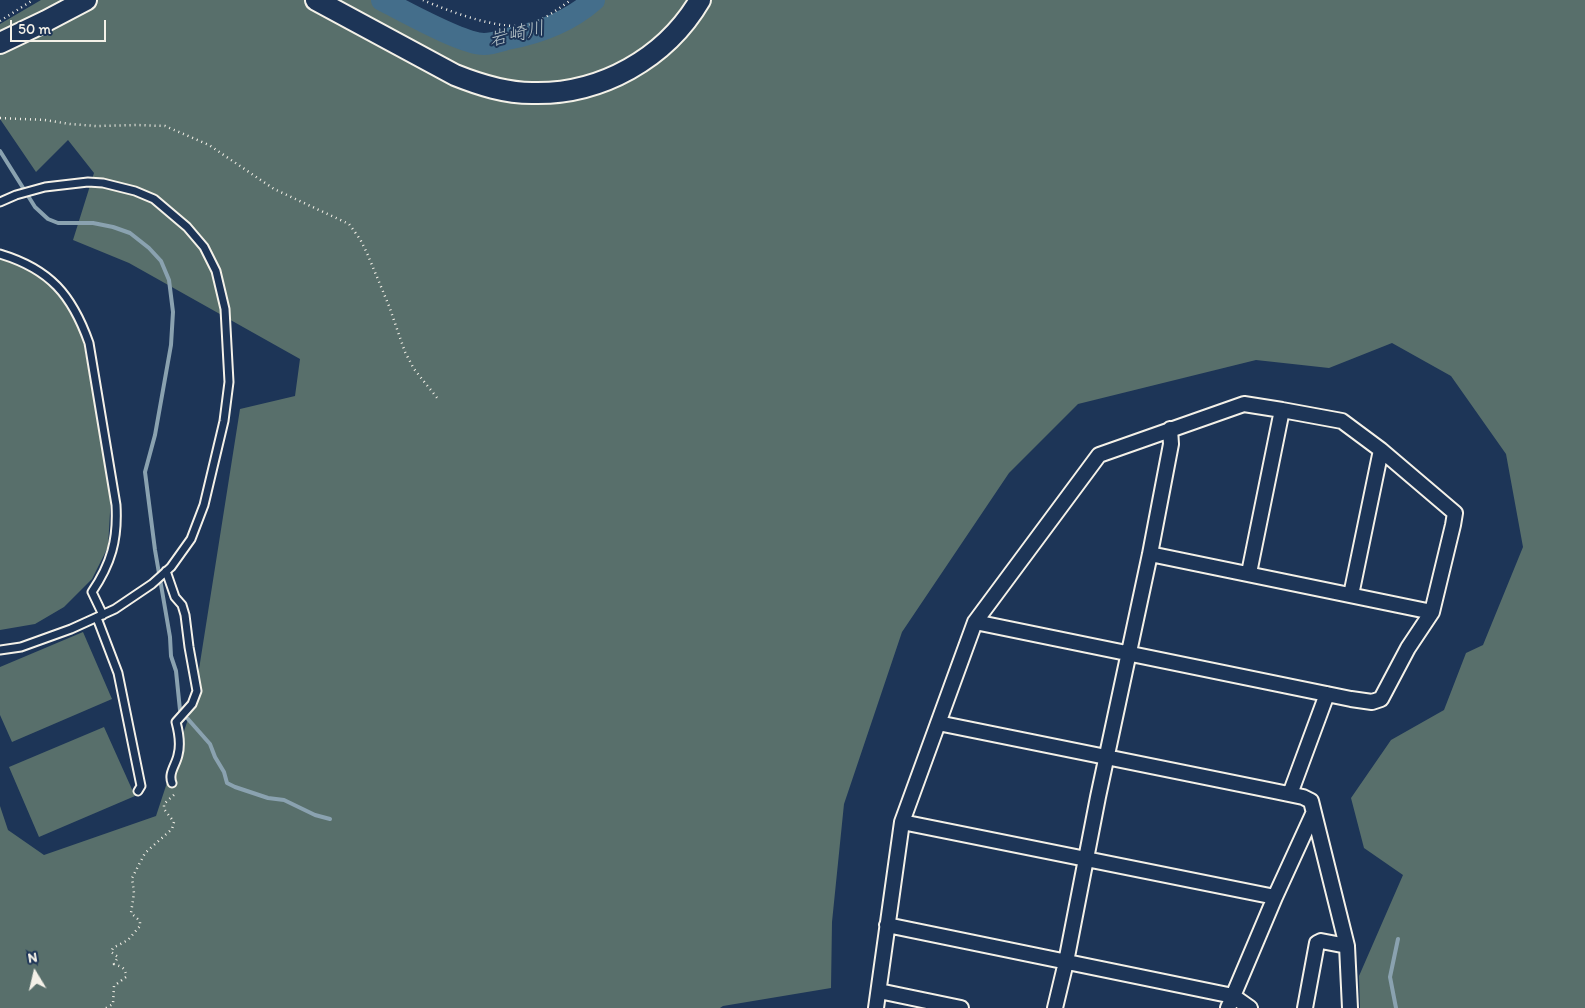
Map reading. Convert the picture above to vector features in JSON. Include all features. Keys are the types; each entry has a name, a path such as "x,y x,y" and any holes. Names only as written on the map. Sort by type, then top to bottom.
{"street":[{"path":"0,43 86,0"},
{"path":"316,0 455,75 497,89 533,94 585,87 630,70 651,56 672,38 687,21 700,0"},
{"path":"876,1008 902,822 975,622 1099,455 1244,404 1282,410 1342,421 1381,450 1455,512 1432,612 1408,648 1381,699 1372,702 1363,702 975,622"},
{"path":"1249,573 1282,410"},
{"path":"1055,1008 1150,554 1171,444 1170,429"},
{"path":"1351,595 1381,450"},
{"path":"1150,554 1432,612"},
{"path":"1290,794 1327,694"},
{"path":"938,723 1303,797 1310,802 1348,946 1350,1008"},
{"path":"1231,1002 1312,814"},
{"path":"902,822 1275,897"},
{"path":"887,925 1066,962 1250,1008"},
{"path":"1305,1008 1317,943 1321,941 1348,946"},
{"path":"879,991 961,1008"}],"lane":[{"path":"0,202 16,195 45,187 88,182 104,183 135,191 154,199 187,227 204,247 216,271 226,309 228,362 224,421 204,505 191,539 166,571 145,589 115,609 71,629 20,647 0,650"},
{"path":"0,254 15,259 52,280 72,303 82,322 89,343 116,513 114,544 108,565 92,592 118,673 141,786 138,791"},
{"path":"166,571 175,597 182,605 185,615 197,691 192,704 176,722 180,740 178,755 170,776 172,783"}],"path":[{"path":"0,21 33,0"},
{"path":"423,0 503,26 516,26 530,25 571,0"},
{"path":"0,118 45,120 96,126 136,124 165,126 209,145 274,189 349,224 367,253 389,306 405,352 414,369 438,399"},
{"path":"106,1008 113,1004 114,986 126,978 126,970 114,964 118,957 111,952 113,948 128,940 140,926 140,922 131,913 134,894 132,878 145,853 172,829 174,822 164,809 164,804 176,793 176,788 172,783"}],"green space":[{"path":"41,0 396,0 453,26 513,42 545,38 602,0 1585,0 1585,1008 1360,1008 1359,976 1403,875 1364,848 1351,798 1391,740 1444,710 1466,653 1483,645 1523,547 1506,454 1451,376 1392,343 1329,368 1256,360 1078,404 1009,473 902,632 844,804 832,922 831,988 720,1008 0,1008 0,806 8,830 44,855 156,816 194,701 240,409 295,396 300,359 129,263 73,240 94,173 68,140 36,172 0,119 0,24"},
{"path":"0,257 42,277 66,304 82,334 111,495 108,547 92,579 64,607 35,624 0,630"},
{"path":"83,632 112,699 12,742 0,715 0,667"},
{"path":"104,727 135,796 39,837 9,767"}],"waterway":[{"name":"岩崎川","path":"382,0 448,33 474,43 484,44 554,26 574,15 594,0"},
{"path":"0,151 35,207 48,219 58,223 93,223 130,233 149,248 161,261 169,280 173,312 171,345 155,435 145,472 155,550 170,637 171,656 176,671 180,710 210,744 224,772 227,783 268,798 284,800 315,815 330,819"},
{"path":"1396,1008 1390,977 1398,939"}]}
